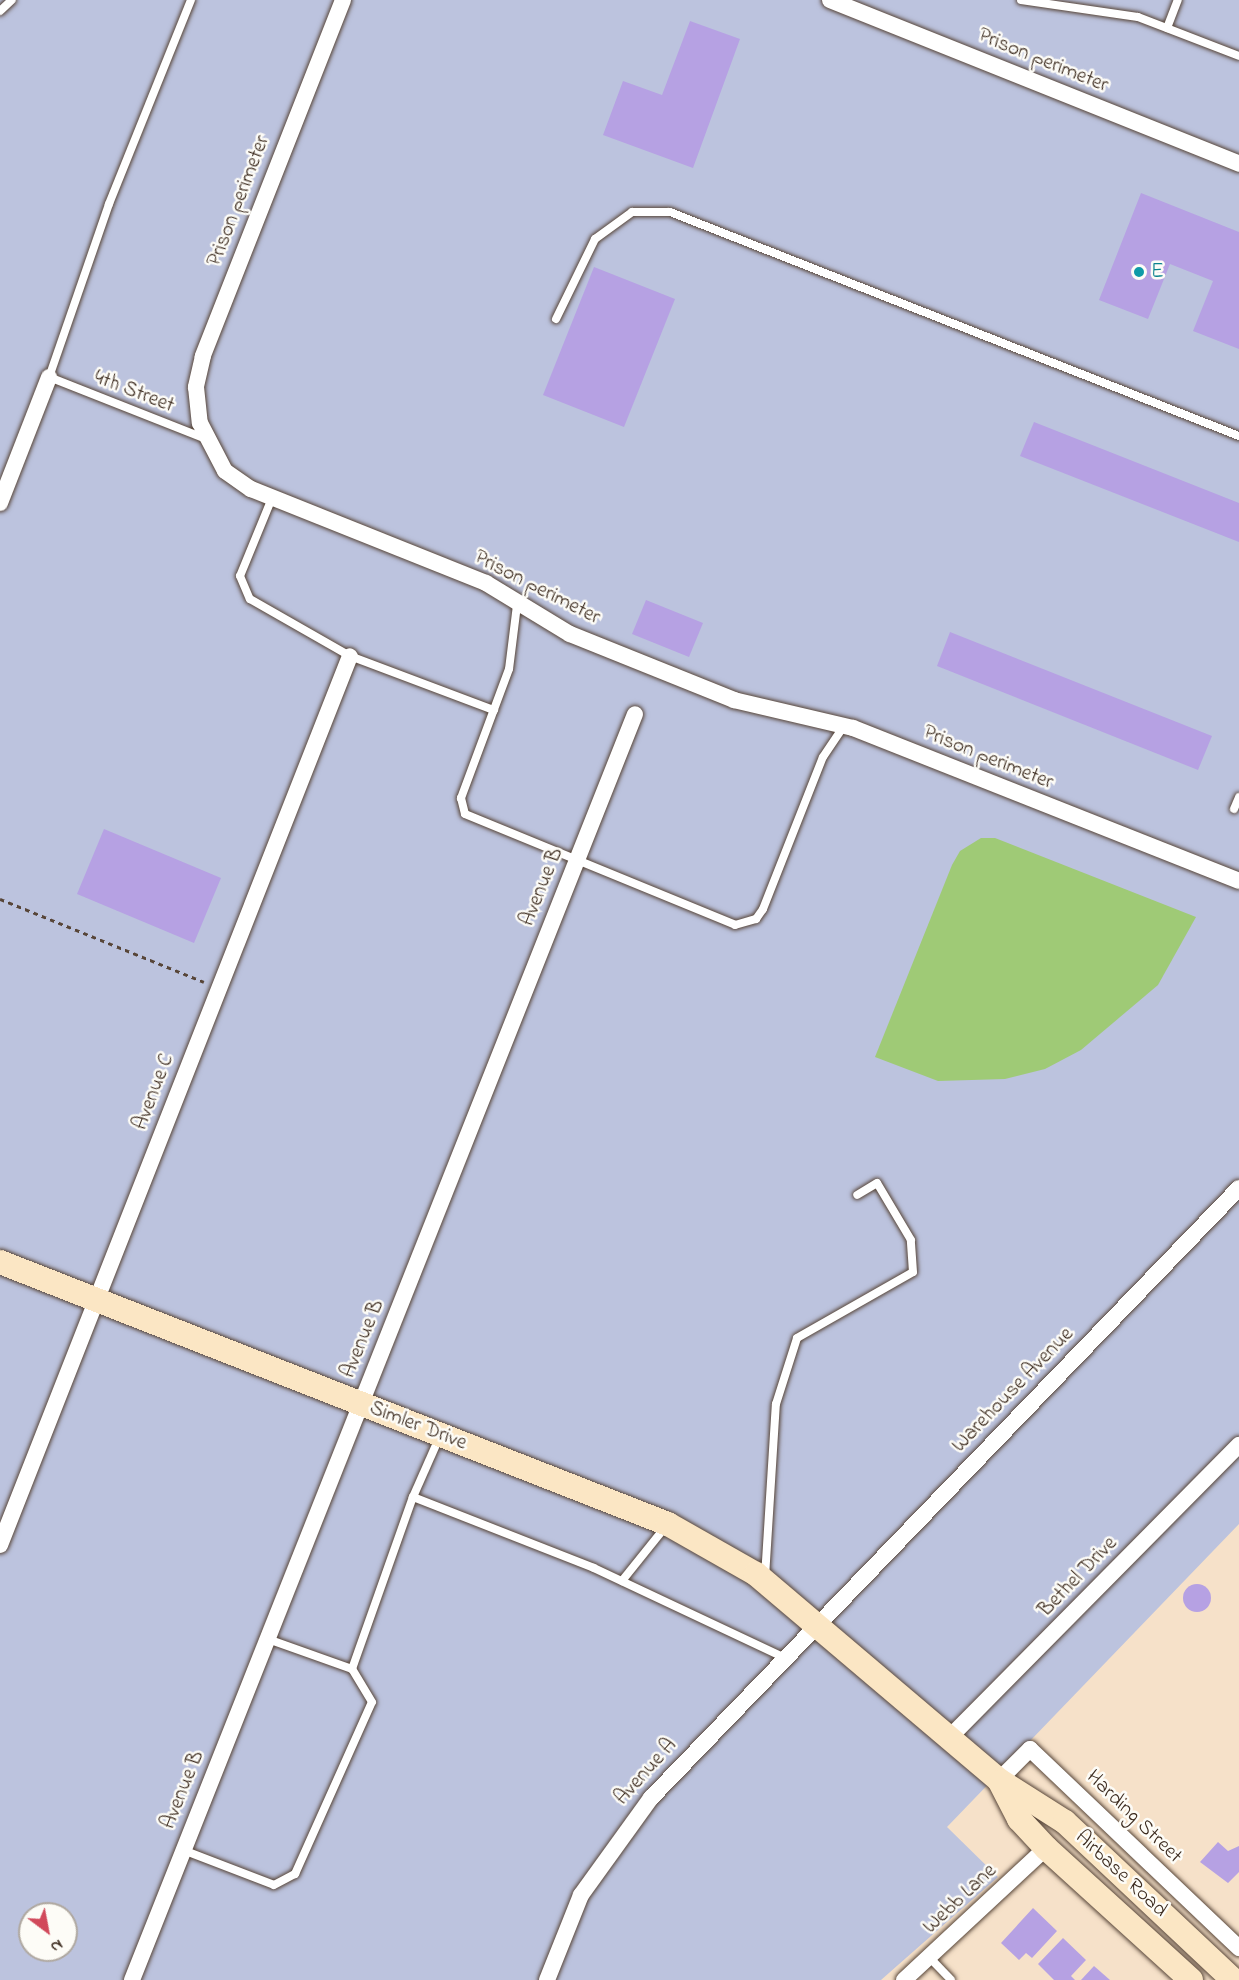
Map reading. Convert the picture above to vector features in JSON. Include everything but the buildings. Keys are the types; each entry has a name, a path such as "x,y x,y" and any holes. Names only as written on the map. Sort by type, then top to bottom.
{"street":[{"name":"Prison perimeter","path":"343,0 203,356 196,387 207,439 225,471 272,498 486,584 517,605 570,634 734,700 844,726 1239,881"},
{"name":"Prison perimeter","path":"830,0 1239,164"},
{"path":"0,503 49,377"},
{"name":"Avenue C","path":"0,1545 350,656"},
{"name":"Avenue B","path":"132,1980 634,714"},
{"name":"Warehouse Avenue","path":"819,1623 1239,1188"},
{"name":"Simler Drive","path":"0,1262 97,1302 362,1403 668,1524 765,1581 819,1623"},
{"name":"Bethel Drive","path":"948,1738 1239,1445"},
{"name":"Avenue A","path":"547,1980 580,1895 614,1842 819,1623"},
{"name":"Airbase Road","path":"819,1623 948,1738 999,1780 1065,1822 1233,1980"},
{"name":"Harding Street","path":"999,1780 1030,1749 1239,1948"},
{"name":"Airbase Road","path":"999,1780 1019,1819 1046,1848 1191,1980"},
{"name":"Webb Lane","path":"904,1980 1046,1848"}],"lane":[{"path":"0,11 12,0"},
{"path":"49,377 109,204 191,0"},
{"path":"1021,0 1138,17 1239,56"},
{"path":"1167,28 1178,0"},
{"path":"556,319 595,238 632,213 670,212 1239,436"},
{"name":"4th Street","path":"49,377 207,439"},
{"path":"272,498 240,576 241,587 262,608 350,656 494,710"},
{"path":"517,605 509,669 461,798 465,814 576,862 735,925 756,919 823,757 844,726"},
{"path":"1234,808 1239,797"},
{"path":"765,1581 776,1404 797,1338 913,1272 911,1240 877,1183 857,1195"},
{"path":"352,1669 413,1497 441,1434"},
{"path":"413,1497 622,1581 784,1658"},
{"path":"622,1581 668,1524"},
{"path":"183,1850 274,1885 295,1874 372,1702 352,1669 268,1639"},
{"path":"930,1958 951,1980"}],"path":[{"path":"0,899 219,988"}],"shaded area":[{"path":"0,0 1239,0 1239,1524 947,1827 998,1877 881,1980 0,1980"}],"green space":[{"path":"981,838 995,838 1196,917 1158,985 1081,1050 1045,1069 1005,1079 938,1081 875,1057 952,865 960,851"}],"place":[{"name":"E","path":"1139,272"}]}
